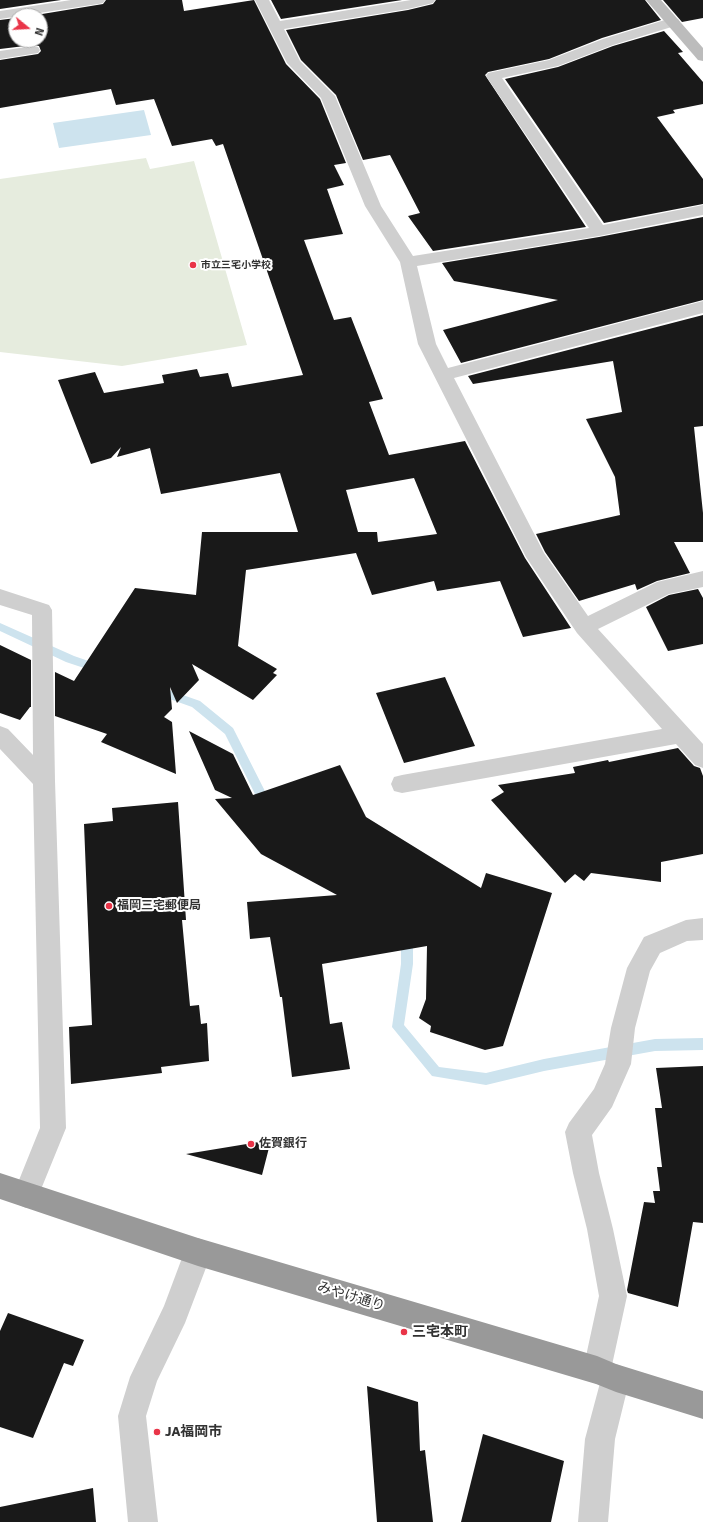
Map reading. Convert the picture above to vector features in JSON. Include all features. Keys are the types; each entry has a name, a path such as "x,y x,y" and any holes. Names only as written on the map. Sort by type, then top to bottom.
{"highway":[{"name":"みやけ通り","path":"0,1186 198,1252 607,1374 703,1405"}],"street":[{"path":"0,15 98,0"},
{"path":"262,0 294,63 328,96 373,206 408,262 427,344 536,556 584,627 703,759"},
{"path":"275,26 408,5 428,0"},
{"path":"653,0 703,57"},
{"path":"599,231 493,76 553,62 608,42 672,22"},
{"path":"0,55 33,50"},
{"path":"408,262 599,231 703,210"},
{"path":"444,375 703,307"},
{"path":"584,627 664,587 703,580"},
{"path":"0,597 42,610 44,781 53,1128 26,1195"},
{"path":"402,784 681,734"},
{"path":"0,735 44,781"},
{"path":"593,1522 613,1296 600,1229 586,1173 578,1132 603,1098 618,1064 623,1028 639,968 652,945 686,931 703,929"},
{"path":"143,1522 132,1416 144,1377 175,1313 198,1252"}],"shaded area":[{"path":"146,158 150,169 194,161 247,345 122,366 0,352 0,179"}],"water":[{"path":"144,110 151,135 59,148 53,123"}],"building":[{"path":"0,0 61,0 0,9"},
{"path":"106,0 182,0 184,11 254,0 286,64 320,99 346,163 334,165 344,185 327,189 343,234 304,240 334,320 351,317 383,399 369,402 389,455 465,441 525,558 571,628 523,637 500,581 437,591 434,581 372,595 356,553 246,570 238,646 277,669 273,673 277,675 253,700 192,664 199,680 177,703 170,687 172,709 164,717 172,722 176,774 101,742 107,734 55,716 55,672 74,681 135,588 196,595 202,532 298,532 280,473 161,494 150,448 117,457 121,447 111,458 91,464 58,380 95,372 104,393 164,383 162,375 197,369 200,377 228,373 232,387 303,375 223,144 216,146 212,139 172,146 154,99 116,105 111,89 0,108 0,60 38,54 41,51 40,48 48,48 48,13 103,4","holes":["414,478 437,534 378,542 377,532 358,532 346,490"]},
{"path":"271,0 402,0 281,19"},
{"path":"436,0 645,0 661,20 602,38 549,59 488,72 485,75 586,227 433,251 408,216 420,213 390,155 363,160 336,95 301,60 286,30 408,10 433,4"},
{"path":"663,0 703,0 703,18 682,22"},
{"path":"8,19 8,48 0,49 0,20"},
{"path":"664,31 683,52 678,53 703,82 703,104 673,110 675,113 657,117 703,179 703,204 604,223 505,79 558,67 613,46"},
{"path":"703,217 703,300 461,363 443,330 558,300 454,281 442,263 599,237"},
{"path":"703,315 703,426 694,427 703,513 703,542 674,542 690,573 657,581 637,590 635,584 579,601 545,552 536,534 620,515 615,477 586,419 622,412 613,361 473,384 468,376"},
{"path":"698,589 703,598 703,644 668,651 646,607 669,595"},
{"path":"0,645 31,660 31,707 20,720 0,713"},
{"path":"445,677 475,746 404,763 376,693"},
{"path":"189,731 233,754 253,795 340,765 366,817 481,888 486,873 552,893 503,1046 485,1050 430,1032 431,1026 419,1018 426,999 427,946 322,964 330,1024 342,1022 350,1069 292,1077 282,997 280,997 270,937 250,939 247,902 337,895 261,854 215,799 232,798 215,790"},
{"path":"678,748 694,766 700,768 703,776 703,854 661,862 661,882 591,873 584,881 575,874 565,883 491,800 504,792 498,785 575,773 573,767 608,760 609,762"},
{"path":"178,802 186,920 182,920 190,1006 199,1005 201,1024 207,1023 209,1061 161,1067 162,1073 71,1084 69,1027 92,1025 84,824 113,821 112,808"},
{"path":"703,1066 703,1223 693,1222 678,1307 628,1293 627,1290 644,1202 655,1203 653,1191 660,1191 657,1167 662,1167 655,1108 662,1108 656,1068"},
{"path":"271,1140 262,1175 186,1154"},
{"path":"8,1313 84,1340 73,1366 64,1363 33,1438 0,1427 0,1331"},
{"path":"367,1386 418,1402 420,1451 425,1450 433,1522 377,1522"},
{"path":"483,1434 564,1461 551,1522 461,1522"},
{"path":"93,1488 96,1522 0,1522 0,1507"}],"waterway":[{"path":"0,627 70,659 99,669"},
{"path":"157,690 196,704 229,731 266,805"},
{"path":"407,935 407,964 398,1027 436,1072 486,1079 544,1065 655,1045 703,1044"}],"place":[{"name":"市立三宅小学校","path":"193,265"},
{"name":"福岡三宅郵便局","path":"109,906"},
{"name":"佐賀銀行","path":"251,1144"},
{"name":"三宅本町","path":"404,1332"},
{"name":"JA福岡市","path":"157,1432"}]}
